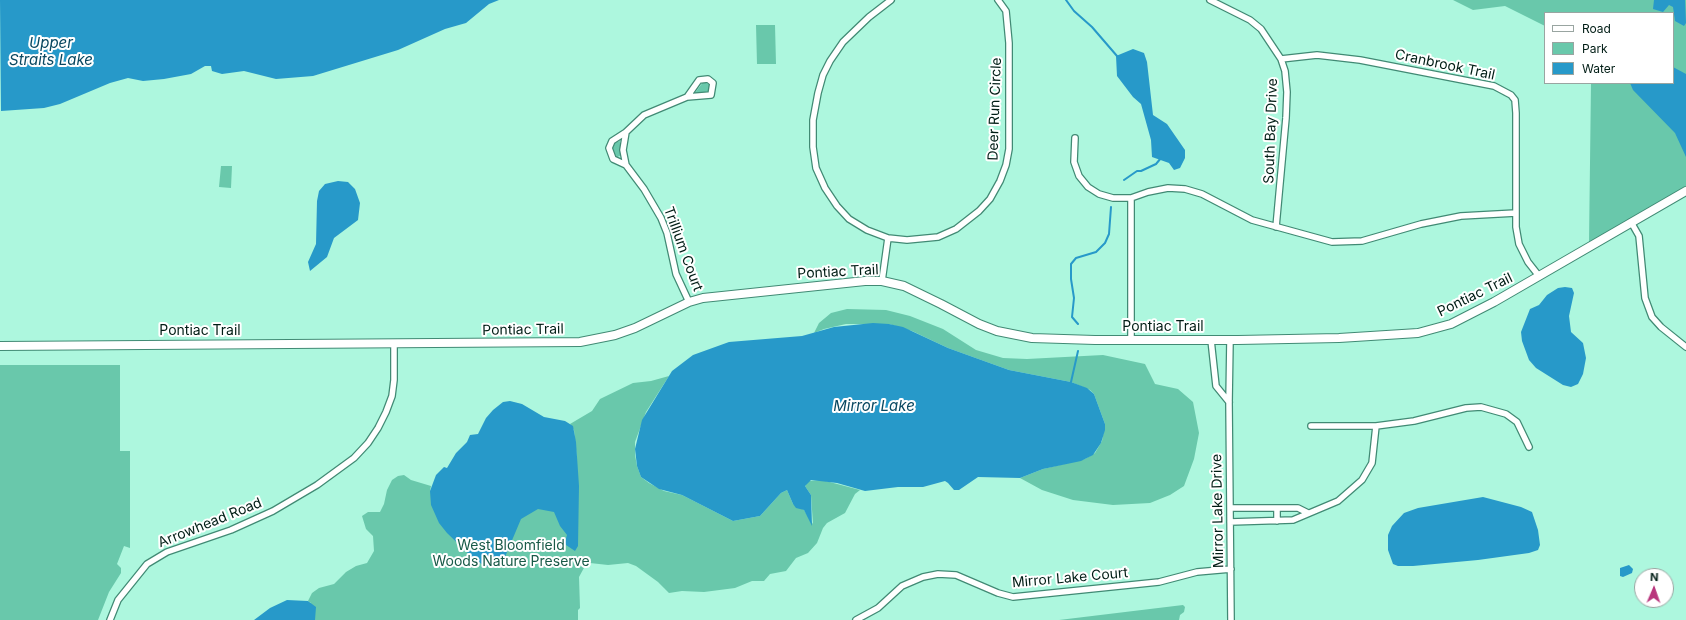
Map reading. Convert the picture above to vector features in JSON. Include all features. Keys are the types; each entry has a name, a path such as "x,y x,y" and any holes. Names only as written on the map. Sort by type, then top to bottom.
{"main road":[{"name":"Pontiac Trail","path":"0,346 580,342 599,339 635,328 689,302 718,296 865,281 882,281 904,286 979,324 1012,335 1054,339 1230,340 1339,338 1418,333 1451,324 1494,302 1686,191"}],"street":[{"name":"Deer Run Circle","path":"891,0 869,17 843,42 823,76 812,120 816,168 825,188 837,206 850,218 868,230 888,238 920,240 938,237 956,229 979,212 990,199 1000,181 1006,165 1009,148 1009,43 1006,11 998,0"},
{"name":"South Bay Drive","path":"1210,0 1250,20 1262,30 1281,59 1285,71 1287,92 1281,186 1276,228"},
{"name":"Cranbrook Trail","path":"1281,59 1317,55 1360,60 1494,86 1507,91 1515,100 1516,113 1516,227 1519,244 1528,262 1539,276"},
{"name":"Trillium Court","path":"687,97 699,80 708,79 713,83 711,95 687,97 644,115 626,132 612,140 609,148 613,159 626,165 644,189 661,218 671,246 676,274 689,302"},
{"path":"626,132 623,150 626,165"},
{"path":"1075,138 1074,162 1079,176 1088,187 1112,198 1131,198 1148,192 1168,188 1185,189 1202,194 1240,214 1276,228 1332,242 1348,243 1380,237 1421,224 1461,216 1516,213"},
{"path":"1131,198 1131,339"},
{"path":"1632,222 1639,236 1645,298 1652,317 1661,327 1686,347"},
{"path":"882,281 888,238"},
{"path":"1211,340 1216,386 1229,402"},
{"name":"Mirror Lake Drive","path":"1230,340 1229,402 1231,620"},
{"name":"Arrowhead Road","path":"110,620 118,600 146,564 167,552 231,530 273,511 318,485 354,458 372,438 386,412 392,396 394,380 394,343"},
{"path":"1311,426 1376,426 1414,421 1466,408 1481,407 1506,414 1517,422 1530,447"},
{"path":"1230,522 1293,520 1338,501 1362,480 1372,463 1376,426"},
{"path":"1230,508 1298,508 1308,513"},
{"path":"1277,508 1277,521"},
{"name":"Mirror Lake Court","path":"856,620 878,608 902,586 923,577 938,574 956,575 998,593 1013,597 1159,582 1197,572 1231,569"}],"green space":[{"path":"1453,0 1686,0 1686,188 1589,243 1591,84 1674,84 1674,12 1544,12 1544,26 1505,6 1473,10"},
{"path":"756,25 775,25 776,64 757,64"},
{"path":"703,82 709,84 709,91 705,94 695,93"},
{"path":"620,141 620,156 617,157 614,155 612,149 615,143"},
{"path":"221,166 232,166 231,188 219,187"},
{"path":"847,309 886,310 910,316 943,329 976,350 1003,358 1027,359 1103,355 1145,364 1155,384 1178,389 1193,402 1199,433 1194,459 1184,486 1170,495 1150,503 1113,505 1073,500 1042,490 1020,478 1043,469 1085,459 1095,453 1102,441 1105,424 1094,394 1090,390 1071,382 1009,370 948,348 912,331 889,324 846,324 814,333 819,323 831,313"},
{"path":"0,365 120,365 120,451 130,451 130,548 124,546 117,564 121,568 121,573 109,592 98,620 0,620"},
{"name":"West Bloomfield Woods Nature Preserve","path":"669,376 646,412 635,442 637,466 641,477 649,483 664,491 682,495 733,521 760,516 781,493 787,490 793,504 804,510 813,524 811,495 805,486 808,481 822,480 860,490 855,494 845,513 827,523 823,528 817,543 808,553 796,558 786,571 770,574 764,581 752,581 735,588 704,592 682,591 669,593 658,582 636,566 628,563 608,565 590,563 585,566 579,577 580,608 578,610 578,620 291,620 311,603 308,601 312,593 319,588 334,584 346,572 356,566 367,563 374,551 373,536 366,529 362,516 368,512 380,512 392,480 398,476 404,475 411,480 431,486 430,491 577,459 574,430 570,424 592,411 600,399 633,383 651,381"},
{"path":"1183,605 1185,607 1184,612 1180,615 1179,620 1059,620"}],"water":[{"name":"Upper Straits Lake","path":"0,0 499,0 489,4 466,23 445,29 398,50 313,76 276,79 244,71 222,74 212,71 211,66 205,66 191,74 164,79 143,81 128,78 110,83 60,104 44,108 1,111"},
{"path":"1654,0 1685,0 1686,23 1684,26 1675,21 1673,7 1669,5 1663,12 1653,9"},
{"path":"1133,49 1144,53 1147,62 1153,115 1167,124 1185,150 1185,158 1180,168 1174,170 1169,163 1152,157 1151,140 1141,104 1133,97 1117,76 1116,56"},
{"path":"1674,68 1686,74 1686,157 1675,133 1633,90 1630,84 1674,84"},
{"path":"338,181 348,182 355,189 360,203 358,220 334,238 327,257 310,271 308,262 316,244 317,201 319,191 325,184"},
{"path":"1558,288 1572,288 1574,293 1569,316 1571,332 1583,343 1586,358 1583,374 1578,384 1571,387 1563,385 1536,368 1529,360 1522,341 1521,332 1530,309 1539,305 1547,295"},
{"name":"Mirror Lake","path":"873,323 903,327 948,348 1009,370 1071,382 1087,388 1094,394 1105,424 1105,430 1101,443 1093,455 1081,461 1043,469 1020,478 978,477 959,490 954,490 945,481 923,487 898,487 865,491 837,483 811,480 805,486 811,495 812,526 804,510 796,508 793,504 787,490 781,493 760,516 733,521 682,495 659,489 641,477 637,466 635,449 642,420 672,371 693,355 729,342 802,336 834,327"},
{"path":"510,401 522,404 544,417 565,421 573,426 576,442 579,486 578,546 575,551 566,545 565,542 567,535 560,526 554,512 538,509 521,519 505,557 498,565 490,567 483,565 473,558 447,533 439,523 431,505 430,491 436,475 444,467 447,468 456,453 467,442 470,435 478,434 486,418 493,410 503,402"},
{"path":"1483,497 1521,507 1532,512 1538,530 1540,545 1538,550 1529,553 1478,560 1413,566 1398,566 1393,564 1388,550 1388,535 1392,526 1404,513 1418,508"},
{"path":"1629,565 1633,569 1632,573 1623,577 1620,576 1620,568"},
{"path":"287,600 308,601 316,607 315,620 254,620 270,608"}],"waterway":[{"path":"1066,0 1074,11 1092,27 1117,56"},
{"path":"1124,180 1137,171 1141,171 1156,164 1161,158"},
{"path":"1078,324 1072,317 1074,298 1071,279 1071,264 1076,258 1096,252 1105,243 1109,234 1111,207"},
{"path":"1071,382 1078,351"}]}
